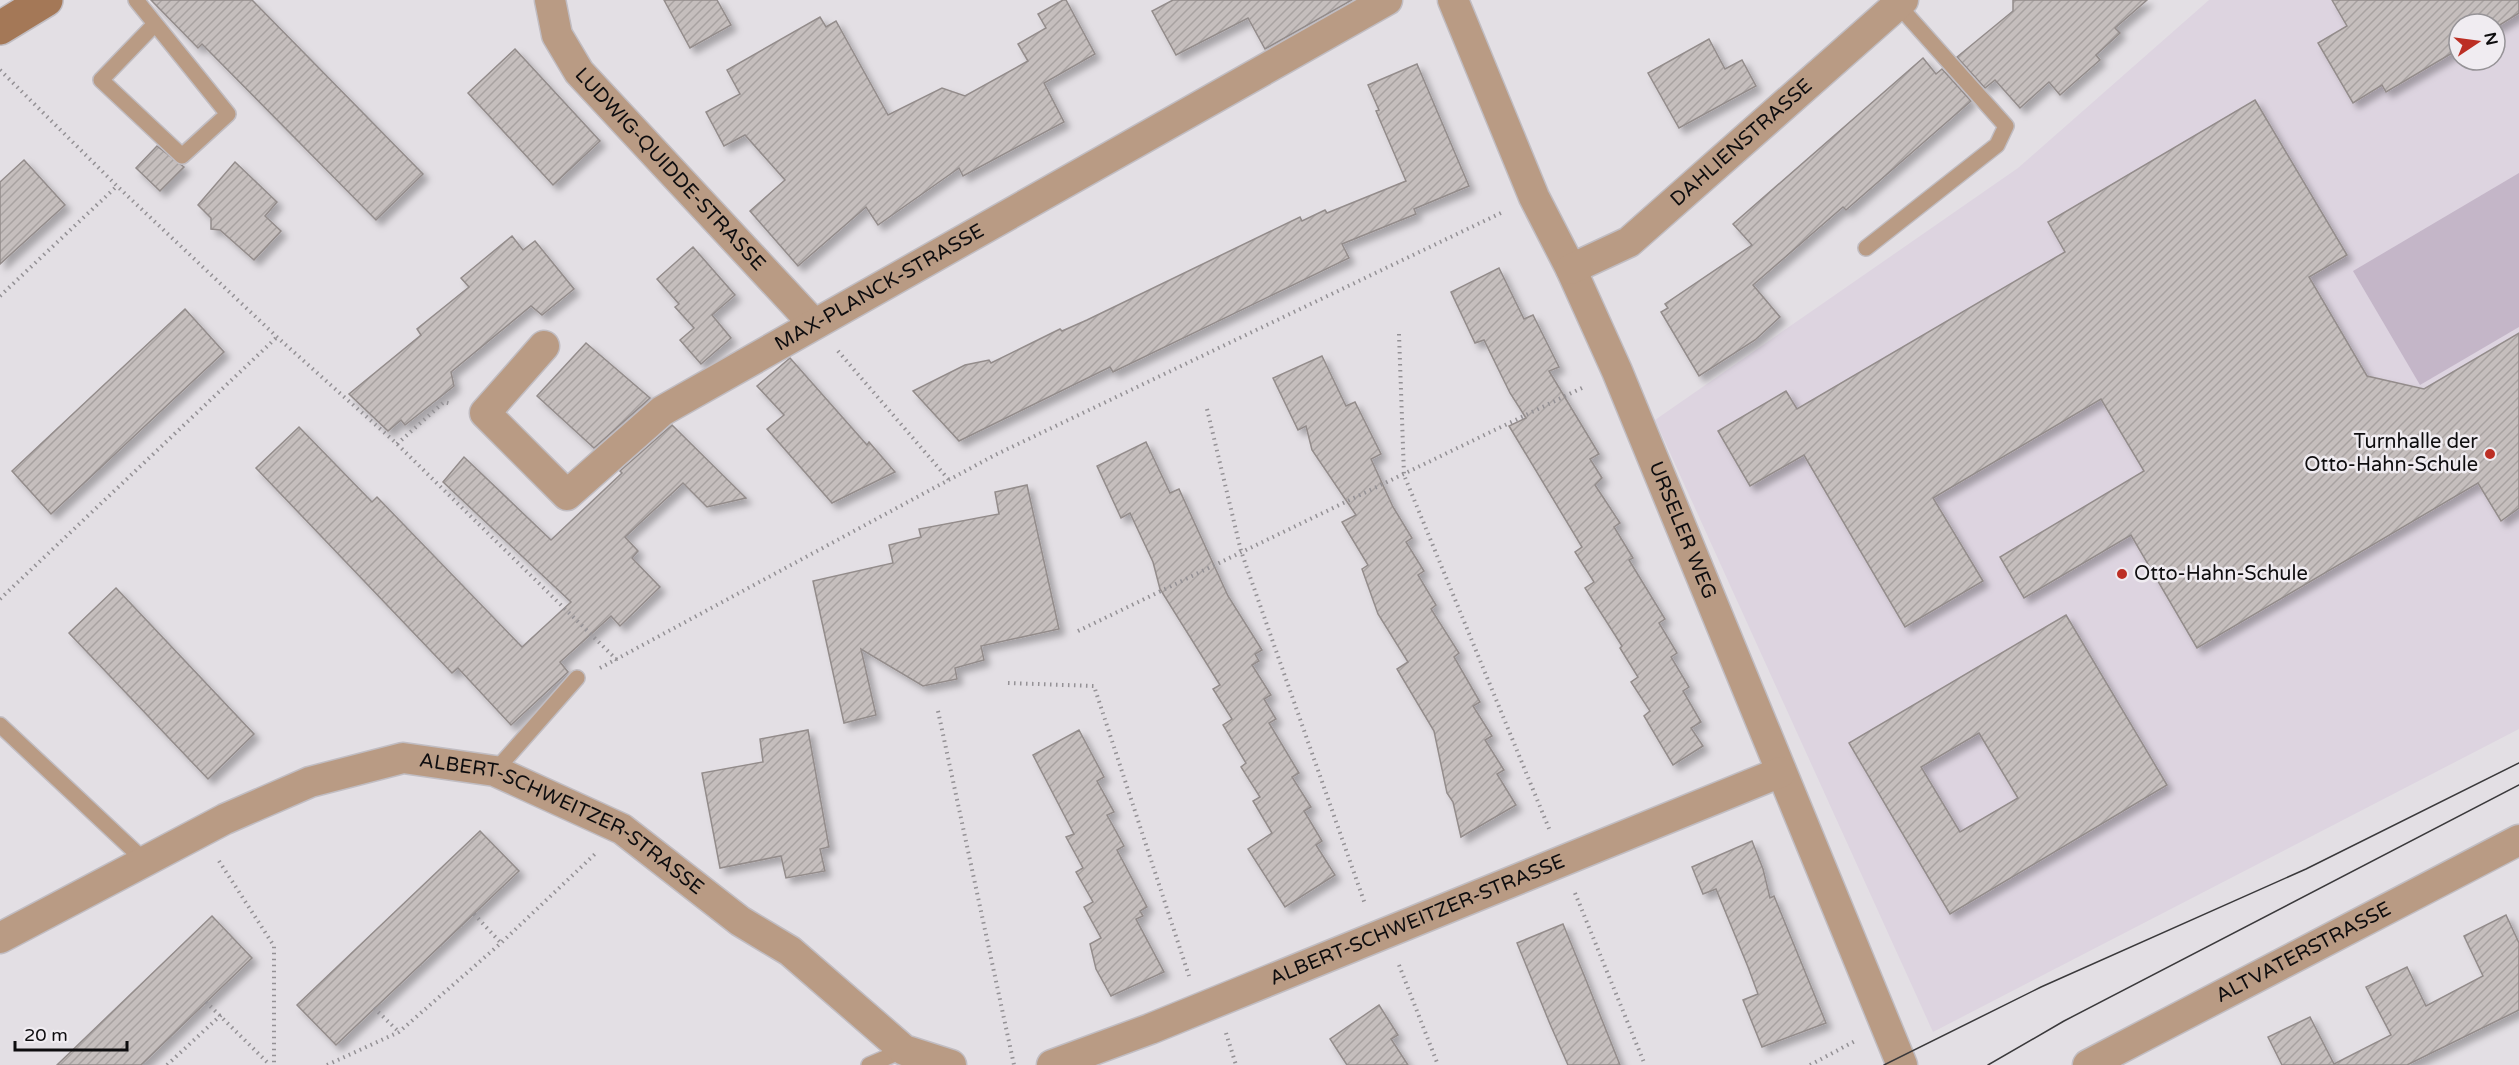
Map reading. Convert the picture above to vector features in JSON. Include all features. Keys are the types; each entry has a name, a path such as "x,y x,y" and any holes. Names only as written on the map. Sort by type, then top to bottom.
{"street":[{"path":"0,28 46,0"},
{"name":"LUDWIG-QUIDDE-STRASSE","path":"550,0 557,35 579,72 813,323"},
{"name":"MAX-PLANCK-STRASSE","path":"485,413 567,495 662,411 813,323 1387,0"},
{"name":"URSELER WEG","path":"1453,0 1534,197 1571,269 1617,371 1902,1065"},
{"name":"DAHLIENSTRASSE","path":"1571,269 1629,242 1900,2"},
{"path":"485,413 544,346"},
{"name":"ALBERT-SCHWEITZER-STRASSE","path":"0,938 201,832 310,782 403,758 495,771 622,829 740,921 790,951 904,1050 951,1065"},
{"name":"ALBERT-SCHWEITZER-STRASSE","path":"1052,1065 1199,1008 1781,772"},
{"name":"ALTVATERSTRASSE","path":"2088,1065 2519,840"}],"lane":[{"path":"136,0 228,114 182,156 101,80 155,24"},
{"path":"1866,248 1997,145 2006,126 1900,2"},
{"path":"495,771 577,678"},
{"path":"0,725 146,862"},
{"path":"869,1065 904,1050"}],"path":[{"path":"0,70 117,186 277,337 397,444 617,660"},
{"path":"0,296 117,186"},
{"path":"577,678 617,660 995,455 1534,197"},
{"path":"813,323 949,480"},
{"path":"1399,334 1404,475 1645,1065"},
{"path":"0,599 277,337"},
{"path":"1078,631 1617,371"},
{"path":"397,444 444,402 485,413"},
{"path":"1207,409 1241,551 1365,904 1379,935 1398,965 1438,1065"},
{"path":"1008,683 1094,686 1199,1008"},
{"path":"938,711 1014,1065"},
{"path":"327,1065 399,1032 501,943 622,829"},
{"path":"201,832 274,946 272,1065"},
{"path":"474,914 501,943"},
{"path":"206,1002 272,1065"},
{"path":"374,1008 399,1032"},
{"path":"167,1065 221,1015"},
{"path":"1810,1065 1885,1025"}],"shaded area":[{"name":"Otto-Hahn-Schule","path":"2209,0 2519,0 2519,729 1933,1032 1655,420 2018,168"},
{"path":"2519,173 2519,327 2420,385 2353,271"}],"building":[{"path":"151,0 252,0 423,174 376,220 202,44 198,48"},
{"path":"664,0 717,0 731,25 690,48"},
{"path":"1066,0 1095,54 1044,83 1064,122 963,176 959,168 878,225 866,207 798,266 750,211 785,180 745,135 724,146 706,112 740,94 727,70 820,17 826,27 836,21 888,115 942,88 965,96 1028,61 1018,44 1046,28 1038,14"},
{"path":"1173,0 1352,0 1265,49 1248,18 1176,55 1152,11"},
{"path":"2013,0 2147,0 2115,28 2120,33 2096,55 2100,60 2060,95 2049,82 2020,108 1995,80 1985,88 1957,57 2013,11"},
{"path":"2332,0 2519,0 2519,13 2507,20 2507,12 2447,12 2447,56 2386,92 2382,85 2353,103 2318,43 2347,26"},
{"path":"1709,39 1725,69 1742,60 1756,86 1679,128 1648,73"},
{"path":"515,49 600,141 553,185 468,93"},
{"path":"1923,58 1936,74 1942,69 1971,101 1846,210 1843,207 1753,285 1780,317 1755,340 1699,376 1661,312 1668,308 1665,304 1752,245 1733,224"},
{"path":"1417,64 1469,186 1414,209 1416,214 1342,244 1349,258 1113,372 1110,367 959,441 913,391 965,365 989,360 991,363 1060,329 1062,331 1087,320 1300,217 1302,221 1325,210 1327,213 1406,181 1376,111 1379,110 1368,85"},
{"path":"2255,100 2347,255 2309,277 2367,376 2424,389 2519,333 2519,508 2501,521 2478,483 2197,648 2131,535 2024,598 2000,557 2144,471 2101,399 1933,498 1983,581 1905,627 1804,455 1750,486 1718,431 1786,391 1797,409 2065,252 2048,222"},
{"path":"157,146 184,167 160,191 136,168"},
{"path":"24,160 65,205 0,264 0,182"},
{"path":"235,162 277,202 265,216 281,231 254,260 220,230 211,229 211,218 198,205"},
{"path":"512,236 523,250 535,241 574,289 542,315 531,306 451,372 454,386 405,425 401,420 388,431 349,394 421,335 417,329 469,287 461,278"},
{"path":"693,247 735,295 712,315 731,338 701,364 680,340 694,328 675,307 679,304 657,279"},
{"path":"1499,268 1524,319 1533,315 1559,367 1549,371 1599,454 1590,459 1602,478 1595,485 1620,523 1614,527 1633,558 1629,560 1665,619 1659,623 1677,653 1671,657 1689,687 1683,691 1701,722 1691,728 1703,746 1673,765 1644,716 1650,711 1631,682 1638,677 1620,648 1622,646 1585,588 1594,582 1575,552 1582,547 1509,426 1526,418 1510,393 1484,340 1475,343 1451,292"},
{"path":"185,309 224,352 51,514 12,471"},
{"path":"586,343 650,398 594,448 537,396"},
{"path":"1322,356 1346,406 1355,402 1381,454 1371,459 1393,507 1412,538 1406,542 1424,571 1418,575 1436,605 1431,609 1459,653 1454,657 1480,702 1473,706 1492,736 1485,740 1504,770 1497,774 1516,805 1461,837 1453,802 1447,793 1434,731 1397,669 1408,662 1378,614 1362,569 1368,565 1342,522 1356,515 1312,450 1306,426 1298,430 1273,378"},
{"path":"790,358 867,445 869,442 895,472 832,503 767,429 784,415 757,386"},
{"path":"672,425 746,498 707,507 683,483 625,537 638,551 632,558 660,587 620,626 611,616 560,662 568,672 511,725 458,668 452,673 256,468 299,427 372,502 377,497 522,647 571,602 443,482 464,457 551,540 622,473 620,471"},
{"path":"1146,442 1170,493 1179,489 1228,596 1262,650 1255,654 1259,661 1252,665 1271,695 1264,699 1276,719 1269,723 1299,773 1292,777 1311,807 1304,811 1322,841 1316,845 1335,875 1285,907 1248,849 1272,833 1253,801 1260,797 1241,767 1246,763 1223,725 1232,719 1213,689 1220,685 1160,589 1153,562 1130,513 1121,518 1097,466"},
{"path":"1027,485 1059,629 981,646 984,660 955,668 957,679 923,686 861,649 876,715 844,723 813,581 893,563 889,545 921,537 919,529 999,514 995,492"},
{"path":"116,588 254,734 208,779 69,633"},
{"path":"2066,615 2167,785 1950,914 1849,743","holes":["1979,733 2018,798 1960,832 1921,767"]},
{"path":"808,730 829,847 820,849 825,871 786,878 781,856 720,868 702,773 763,762 760,739"},
{"path":"1079,730 1104,777 1097,781 1114,812 1107,815 1124,846 1117,850 1147,907 1140,911 1143,916 1136,919 1164,972 1111,996 1096,969 1090,944 1101,938 1084,907 1093,902 1076,872 1083,868 1066,837 1074,834 1033,755"},
{"path":"480,831 519,871 336,1045 297,1005"},
{"path":"1752,841 1763,869 1770,898 1774,896 1826,1023 1762,1047 1743,1000 1758,994 1748,967 1716,889 1703,894 1692,867"},
{"path":"2506,915 2519,943 2519,1010 2407,1065 2282,1065 2268,1037 2310,1017 2334,1064 2391,1035 2366,987 2407,967 2426,1006 2483,976 2464,936"},
{"path":"212,916 252,958 141,1065 57,1065"},
{"path":"1563,924 1620,1065 1568,1065 1517,943"},
{"path":"1379,1005 1398,1035 1391,1039 1408,1065 1347,1065 1330,1039"}],"tram line":[{"path":"1884,1065 2041,987 2306,869 2519,763"},
{"path":"1988,1065 2064,1021 2519,785"}],"place":[{"name":"Turnhalle der Otto-Hahn-Schule","path":"2490,454"},
{"name":"Otto-Hahn-Schule","path":"2122,574"}]}
